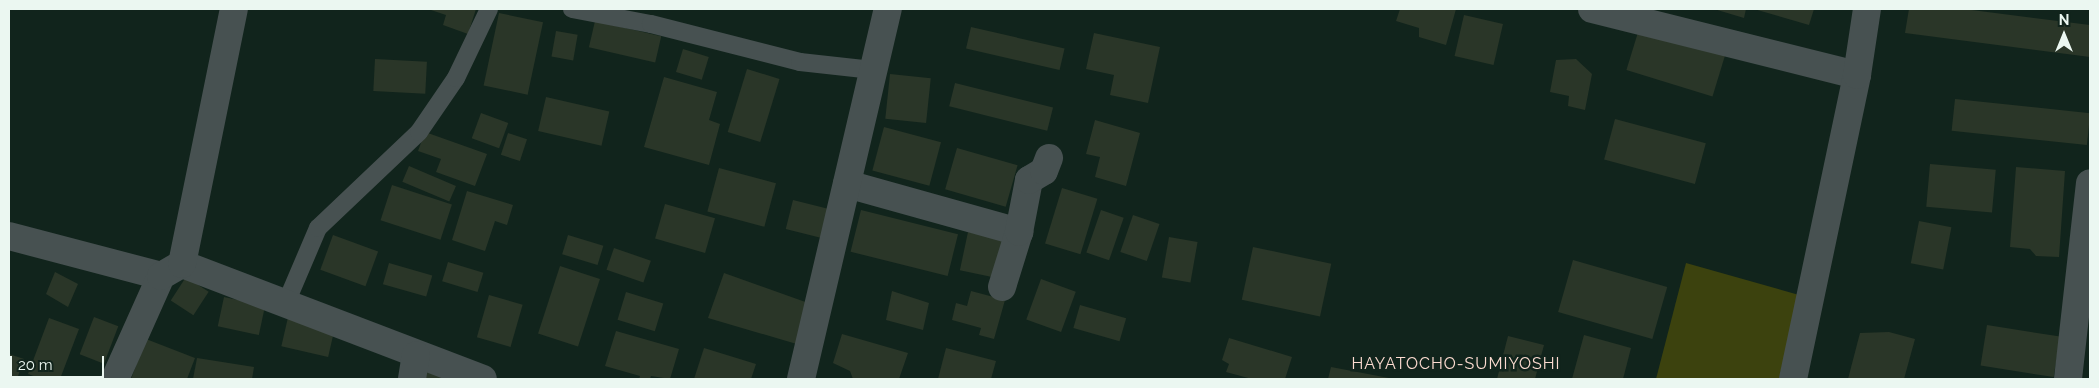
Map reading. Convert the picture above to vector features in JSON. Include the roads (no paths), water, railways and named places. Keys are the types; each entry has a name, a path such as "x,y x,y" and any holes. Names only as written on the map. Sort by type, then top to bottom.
{"street":[{"path":"115,379 172,270 234,9"},
{"path":"801,379 888,9"},
{"path":"1592,9 1857,75"},
{"path":"1793,379 1857,75 1868,9"},
{"path":"1002,286 1019,232 1029,180 1044,171 1050,158"},
{"path":"2068,379 2090,183"},
{"path":"847,184 1019,232"},
{"path":"9,236 172,270 286,303 414,367 483,379"}],"lane":[{"path":"286,303 318,228 419,132 456,78 490,9"},
{"path":"572,9 651,24 800,62 873,70"}],"district":[{"name":"HAYATOCHO-SUMIYOSHI","path":"1456,364"}]}
